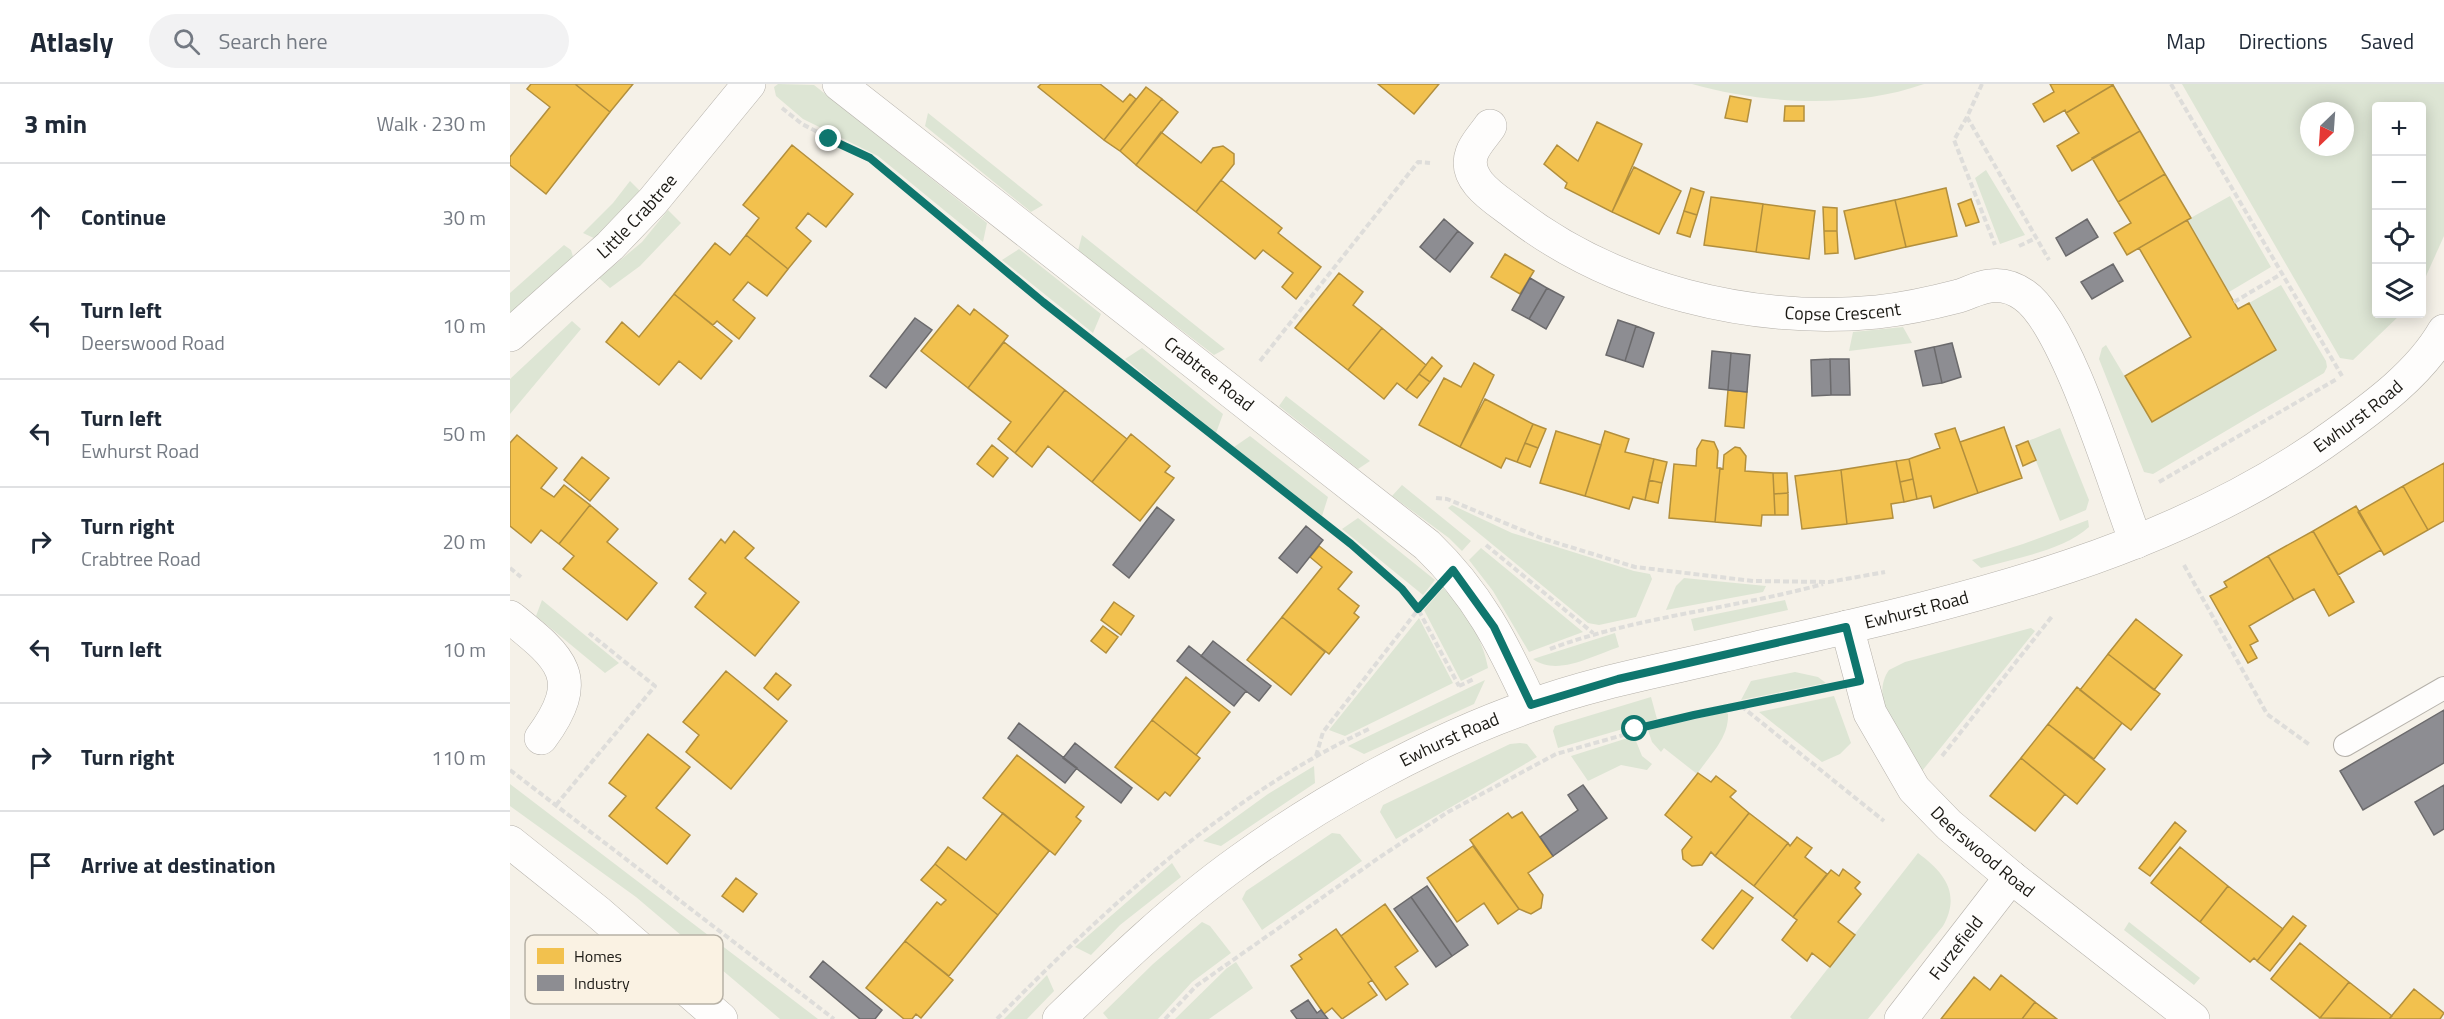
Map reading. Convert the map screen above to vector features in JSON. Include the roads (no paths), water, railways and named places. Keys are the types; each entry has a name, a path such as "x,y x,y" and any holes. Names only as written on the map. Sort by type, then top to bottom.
{"street":[{"name":"Little Crabtree","path":"510,336 610,246 653,201 749,84"},
{"name":"Crabtree Road","path":"838,84 1427,545 1453,570 1494,627 1531,705"},
{"name":"Copse Crescent","path":"1490,126 1472,152 1470,165 1475,179 1490,195 1534,228 1579,254 1637,279 1694,297 1752,310 1818,313 1876,312 1923,304 1990,286 2007,286 2024,295 2039,307 2054,331 2078,387 2136,542"},
{"name":"Ewhurst Road","path":"1059,1019 1126,954 1238,862 1356,787 1441,742 1531,705 1618,679 1846,627 2030,578 2136,542 2201,514 2318,448 2369,411 2433,350 2444,331"},
{"path":"510,617 550,649 563,671 565,696 557,716 541,738"},
{"name":"Deerswood Road","path":"1846,627 1870,713 1914,789 1949,825 2011,877 2193,1019"},
{"path":"510,843 624,935"},
{"name":"Furzefield","path":"1901,1019 2011,877"},
{"path":"704,1004 722,1019"}],"lane":[{"path":"2345,745 2444,688"}]}
